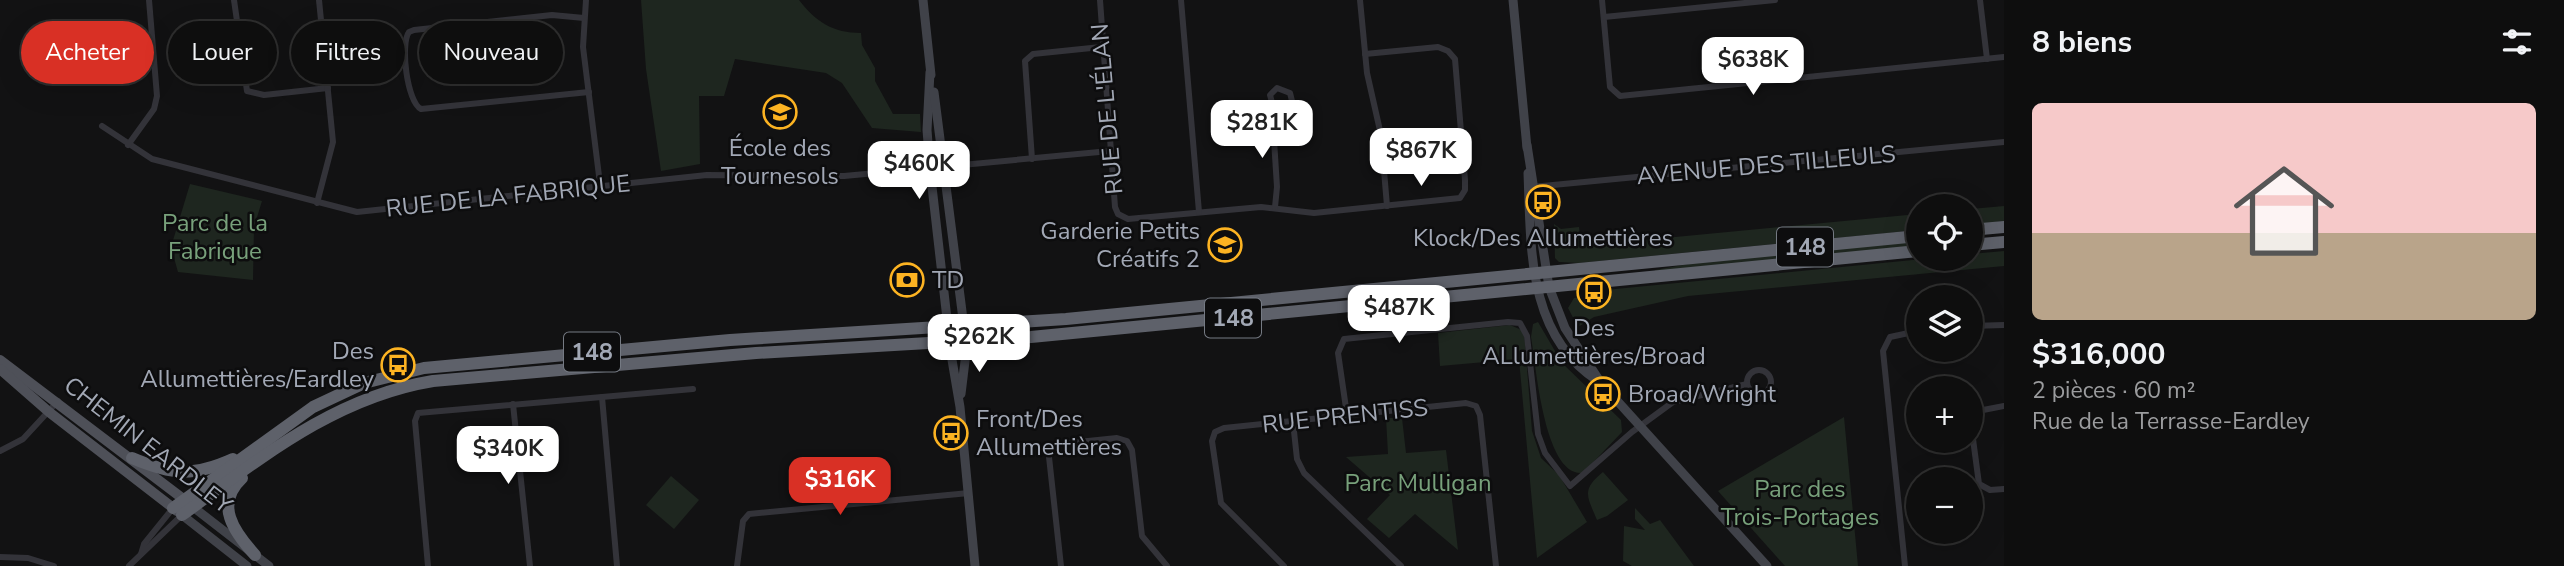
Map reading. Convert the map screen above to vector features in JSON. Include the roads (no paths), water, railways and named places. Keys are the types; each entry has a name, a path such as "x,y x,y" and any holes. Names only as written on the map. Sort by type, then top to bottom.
{"highway":[{"path":"1983,228 2004,226"},
{"name":"148","path":"260,453 299,416 332,397 374,380 412,370 730,340 964,327 1906,237"},
{"path":"1983,244 2004,242"},
{"name":"148","path":"178,512 260,453 336,411 412,385 720,356 965,341 1906,252"},
{"path":"132,458 169,472 192,472 260,453"},
{"path":"251,560 234,530 227,499 234,485 260,453"}],"main road":[{"name":"CHEMIN EARDLEY","path":"0,360 58,401 189,503"},
{"name":"CHEMIN EARDLEY","path":"0,369 49,412 178,512"}],"street":[{"path":"128,145 154,109 157,96 149,0"},
{"path":"234,0 247,92 264,95 328,88"},
{"path":"317,203 333,142 319,0"},
{"path":"586,0 583,47 600,184"},
{"path":"923,0 964,327 960,407"},
{"name":"RUE DE L'ÉLAN","path":"1100,0 1101,47 1115,206 1120,216 1133,219 1199,212"},
{"path":"1181,0 1199,212 1275,207 1314,214 1460,198 1465,190 1455,59 1438,47 1364,54"},
{"path":"1360,0 1364,54 1381,135 1387,206"},
{"path":"1513,0 1546,321 1563,350 1579,367 1601,383"},
{"path":"1602,0 1610,87 1620,96 2004,57"},
{"path":"1604,17 1775,0"},
{"path":"1980,0 1987,59"},
{"path":"584,18 552,15 414,30 409,33 404,43 411,97 421,108 589,92"},
{"path":"1032,159 1024,68 1028,57 1101,47"},
{"path":"930,72 927,130 930,169 960,407 975,566"},
{"path":"1275,114 1275,207"},
{"name":"RUE DE LA FABRIQUE","path":"102,126 152,159 356,212 600,184 708,175 844,176 1110,151"},
{"name":"AVENUE DES TILLEULS","path":"1532,187 2004,142"},
{"path":"1543,288 1601,383 1767,566"},
{"path":"1347,415 1338,353 1344,339 1366,334 1520,323 1527,335 1538,434 1545,453 1570,486 1673,402 1747,384"},
{"path":"1983,326 2004,325"},
{"path":"1905,566 1884,351 1890,337 1906,334"},
{"path":"428,566 416,417 422,412 694,389"},
{"path":"602,397 617,566"},
{"path":"0,450 23,439 58,401"},
{"name":"RUE PRENTISS","path":"1284,566 1221,503 1212,441 1215,432 1224,428 1466,403 1476,406 1480,415 1496,566"},
{"path":"513,404 530,566"},
{"path":"2004,407 1978,411 1973,414 1971,424 1979,484 1990,490 2004,489"},
{"path":"1293,422 1297,459 1304,473 1401,566"},
{"path":"1061,566 1049,457 1051,449 1059,444 1116,438 1127,441 1132,450 1142,536 1149,549 1167,566"},
{"path":"737,566 743,521 749,514 969,493"},
{"name":"CHEMIN EARDLEY","path":"189,503 251,560"},
{"path":"129,566 178,512"},
{"name":"CHEMIN EARDLEY","path":"178,512 251,560 269,566"},
{"path":"0,557 28,558 54,566"}],"place":[{"name":"École des Tournesols","path":"780,112"},
{"name":"Klock/Des Allumettières","path":"1543,202"},
{"name":"Garderie Petits Créatifs 2","path":"1225,245"},
{"name":"TD","path":"907,280"},
{"name":"Des ALlumettières/Broad","path":"1594,292"},
{"name":"Des Allumettières/Eardley","path":"398,365"},
{"name":"Broad/Wright","path":"1603,394"},
{"name":"Front/Des Allumettières","path":"951,433"}],"park label":[{"name":"Parc de la Fabrique","path":"215,237"},
{"name":"Parc Mulligan","path":"1418,483"},
{"name":"Parc des Trois-Portages","path":"1800,503"}]}
